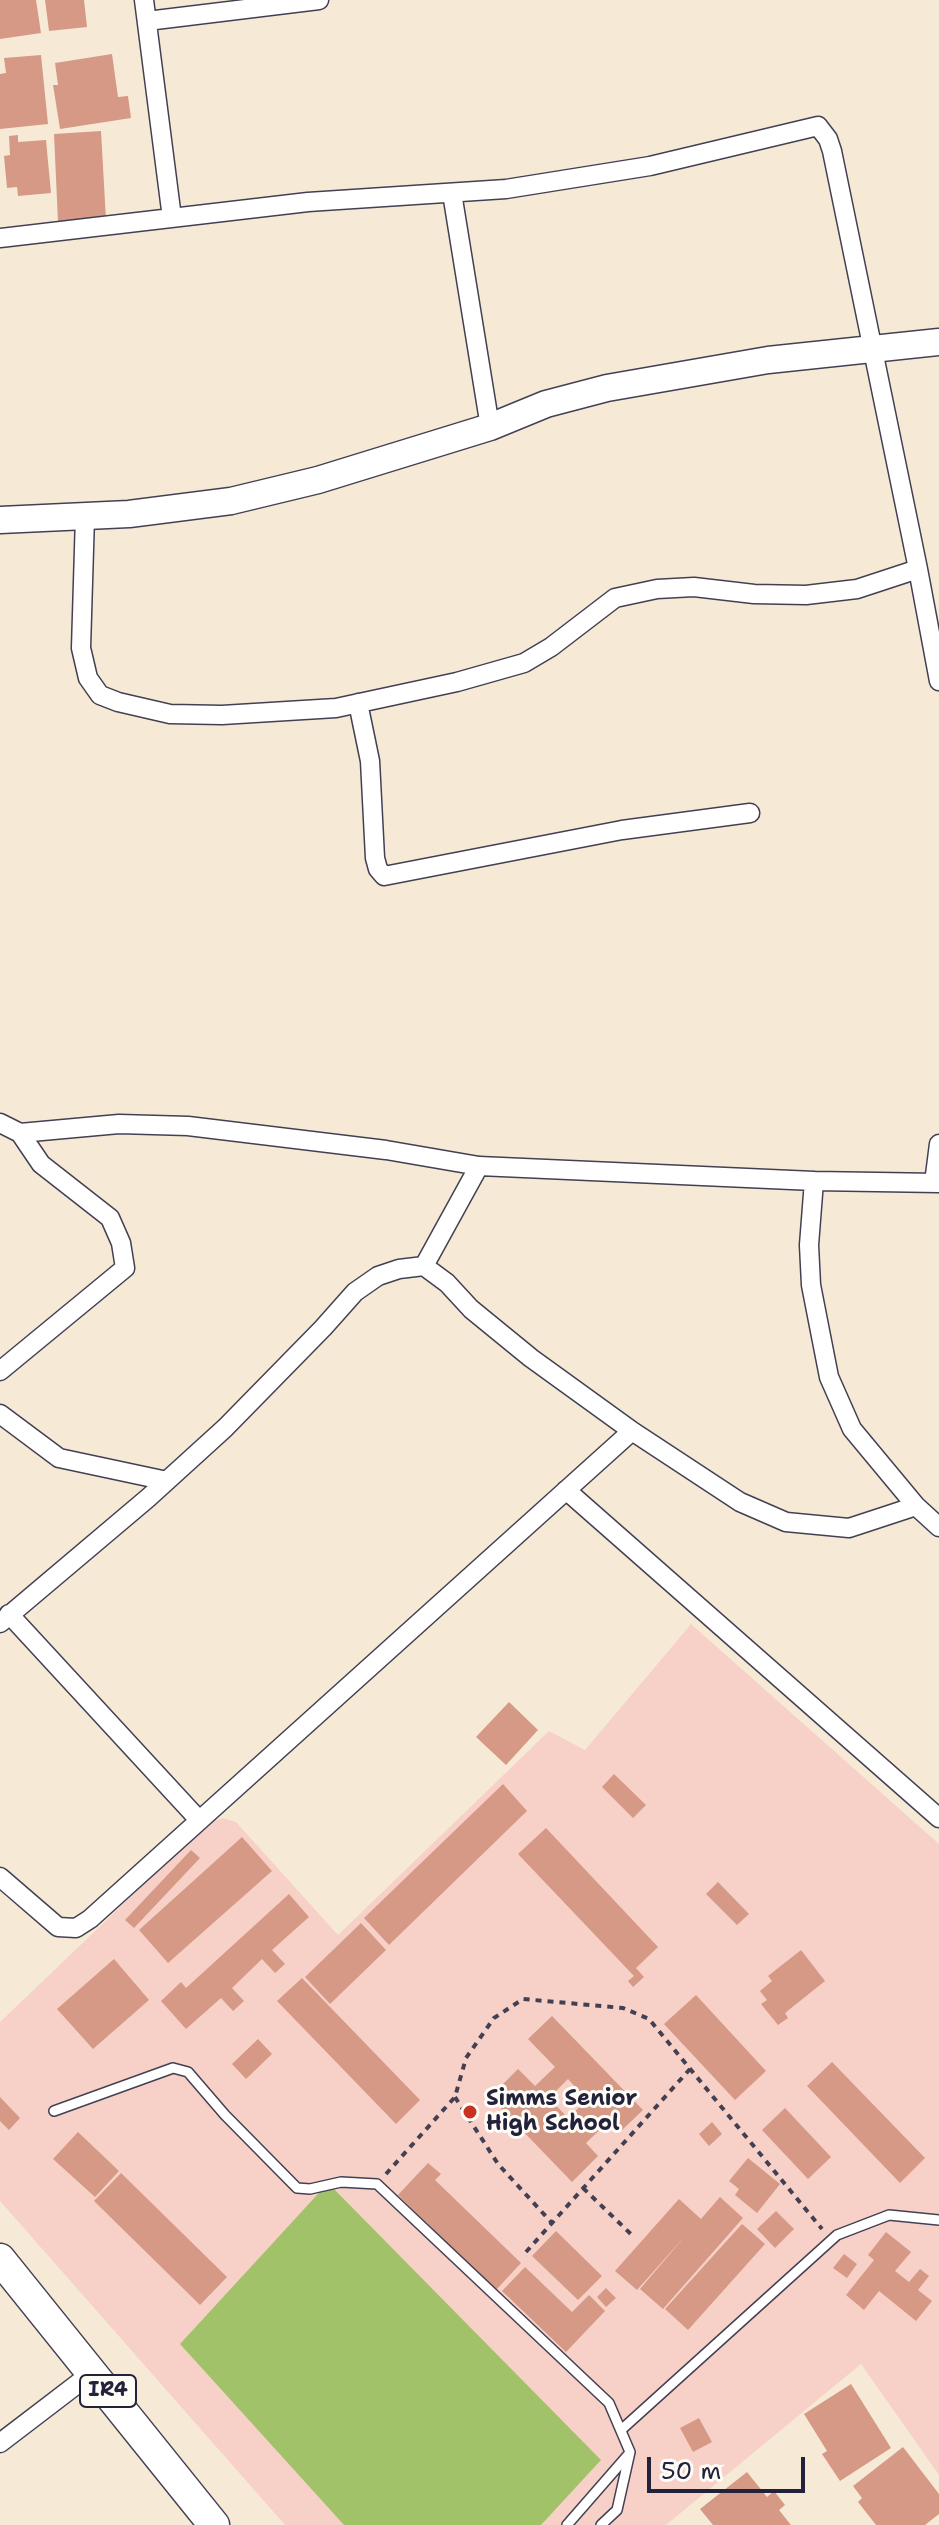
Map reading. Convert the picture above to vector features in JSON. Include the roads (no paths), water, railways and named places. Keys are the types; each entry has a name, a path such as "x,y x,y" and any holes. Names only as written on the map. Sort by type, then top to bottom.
{"main road":[{"name":"IR4","path":"0,2259 214,2525"}],"street":[{"path":"144,0 172,218"},
{"path":"147,21 319,0"},
{"path":"0,238 308,202 506,189 650,166 818,126 832,151 939,681"},
{"path":"452,193 490,427"},
{"path":"0,520 129,514 231,501 318,480 490,427 546,404 607,388 768,360 939,342"},
{"path":"85,516 81,648 88,678 100,695 170,714 222,715 336,708 457,682 524,663 551,647 615,598 657,589 694,587 754,594 806,595 857,589 918,569"},
{"path":"358,703 370,761 375,858 384,876 622,830 750,813"},
{"path":"0,1123 20,1133 41,1164 110,1218 121,1243 125,1268 0,1371"},
{"path":"20,1133 119,1124 188,1126 386,1150 479,1166 814,1181 936,1183 939,1144"},
{"path":"424,1266 479,1166"},
{"path":"814,1181 809,1245 811,1285 829,1377 852,1429 916,1506 939,1527"},
{"path":"199,1820 5,1618 225,1428 355,1292 378,1276 424,1266 531,1358 632,1431 740,1502 786,1522 849,1528 916,1506"},
{"path":"0,1414 59,1458 167,1481"},
{"path":"0,1877 58,1927 76,1928 90,1919 632,1431"},
{"path":"566,1490 939,1818"},
{"path":"0,2443 93,2372"}],"lane":[{"path":"54,2111 173,2068 188,2072 225,2115 297,2188 310,2189 341,2182 377,2184 609,2403 630,2452 617,2510 601,2525"},
{"path":"621,2430 837,2235 889,2215 939,2220"},
{"path":"567,2525 630,2452"}],"place":[{"name":"Simms Senior High School","path":"470,2112"}]}
